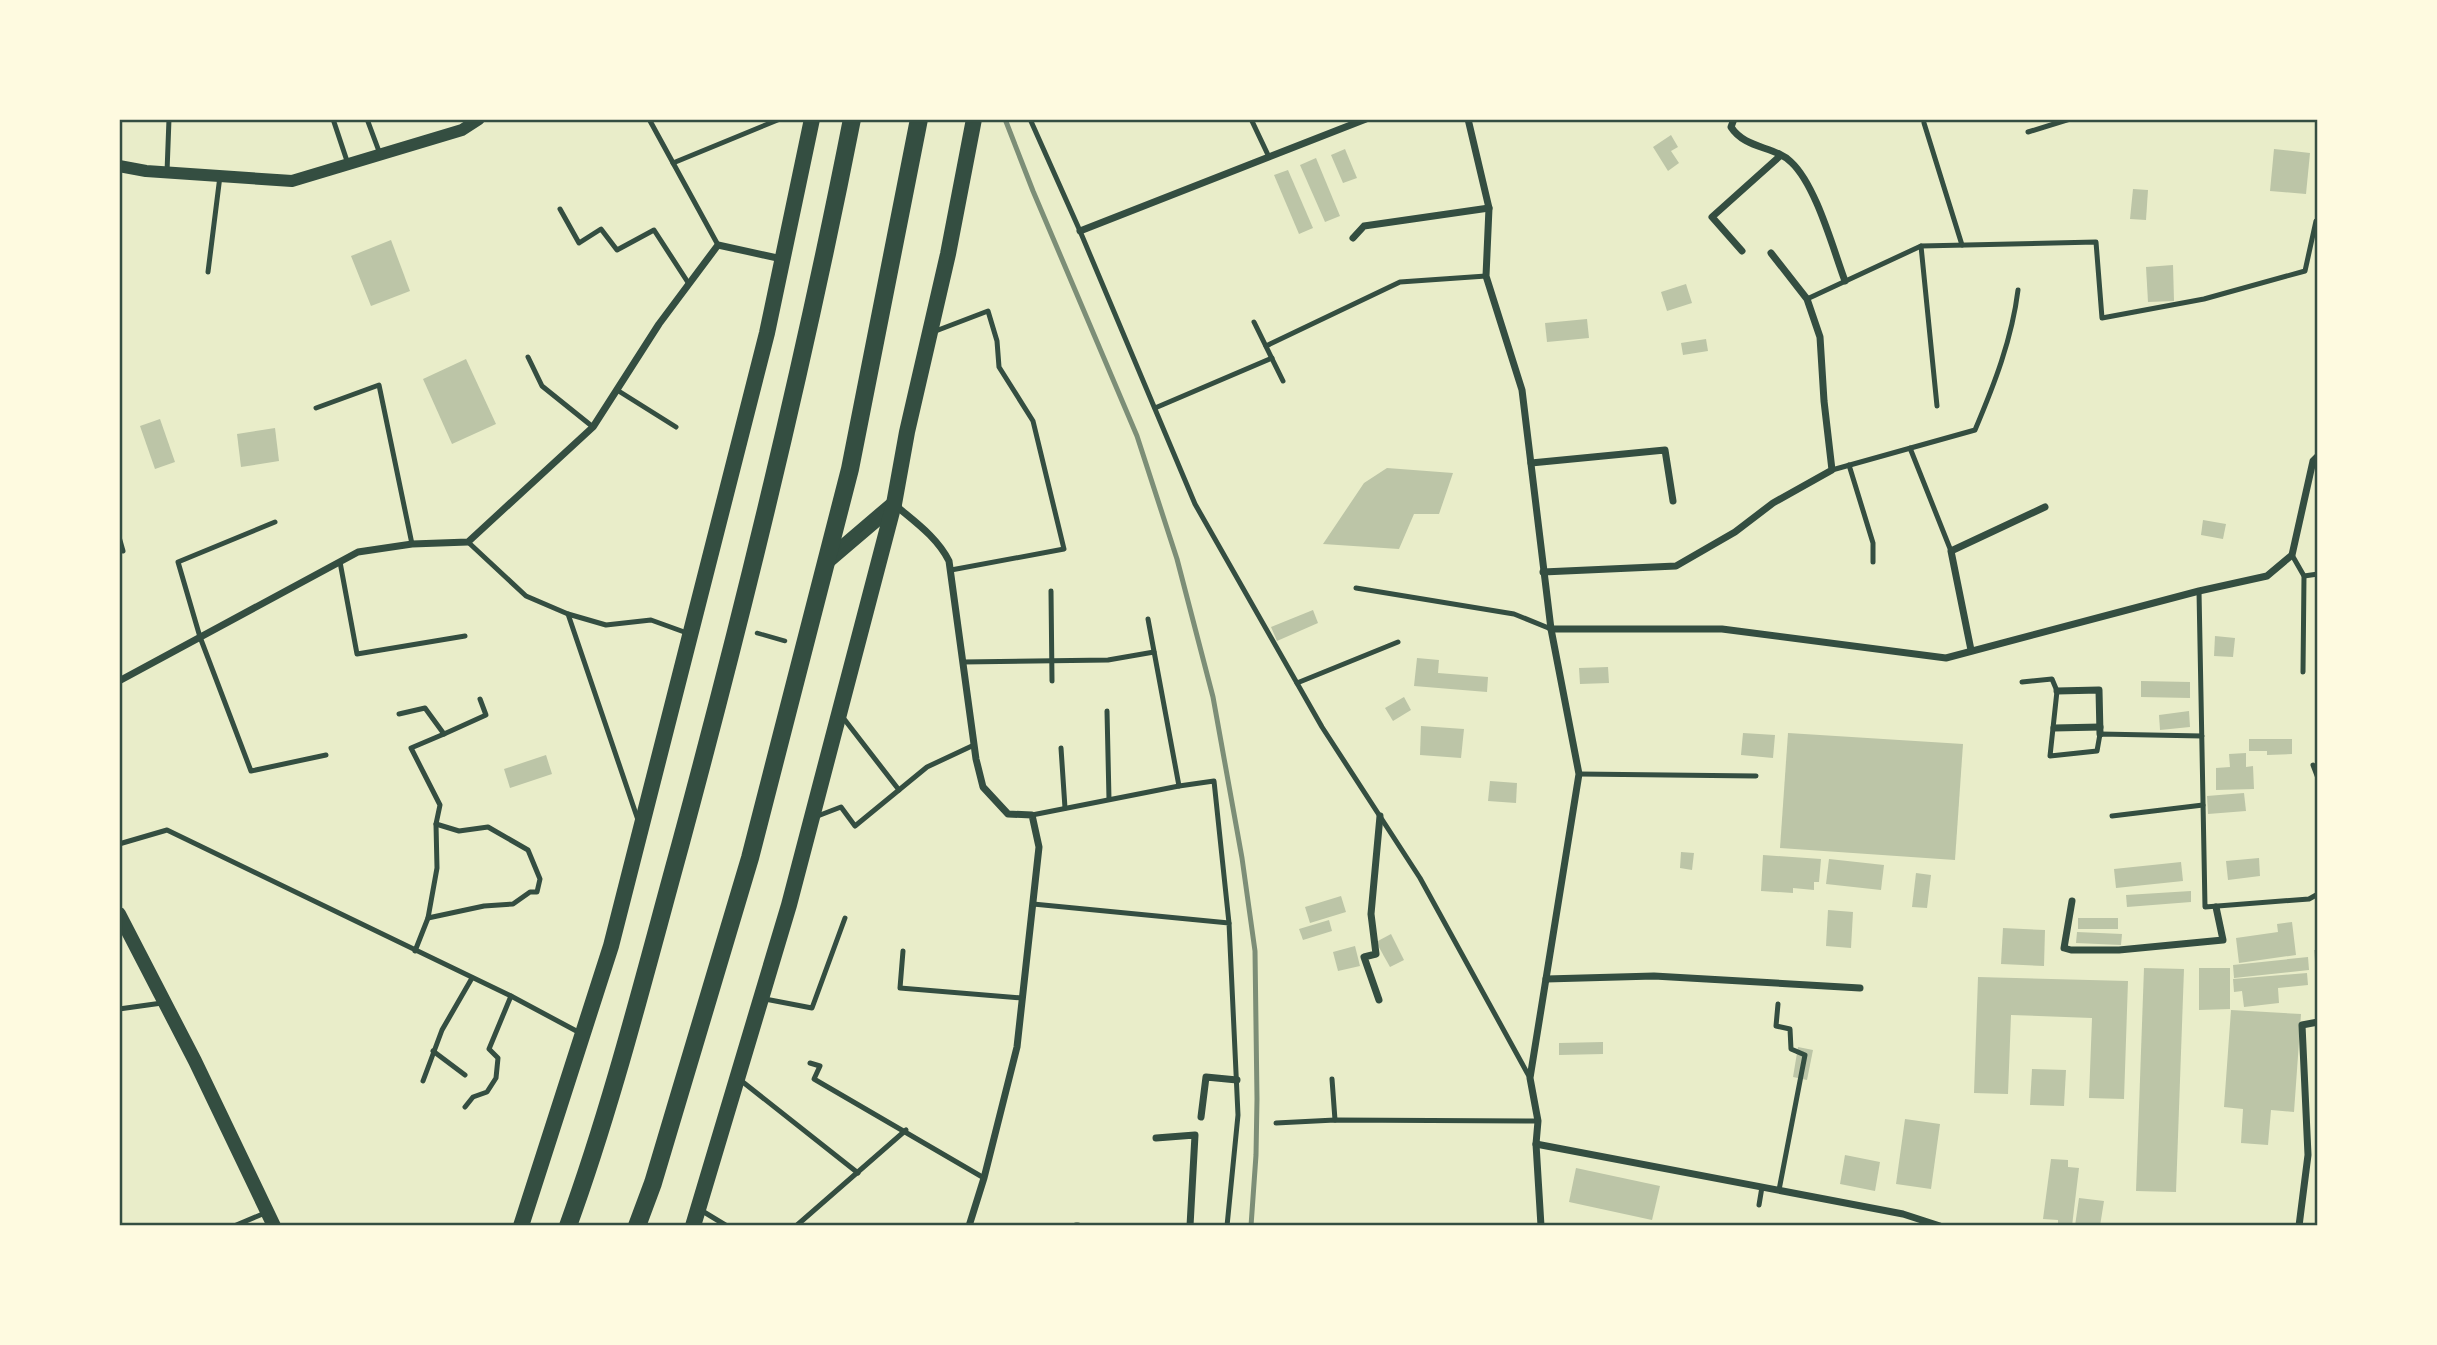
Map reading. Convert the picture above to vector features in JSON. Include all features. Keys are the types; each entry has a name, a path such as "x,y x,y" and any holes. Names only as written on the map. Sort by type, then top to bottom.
{"highway":[{"path":"568,1226 585,1180 621,1061 728,667 825,254 852,119"},
{"path":"636,1226 653,1183 750,858 850,469 919,119"}],"main road":[{"path":"521,1226 611,946 767,332 812,119"},
{"path":"693,1226 812,818 894,504 974,119"},
{"path":"826,562 894,504"},
{"path":"119,914 271,1219"}],"street":[{"path":"119,166 292,181 462,130 479,119"},
{"path":"1080,232 1366,119"},
{"path":"1468,119 1489,208 1486,276 1522,390 1551,629 1579,774 1530,1077 1538,1121 1536,1144 1541,1226"},
{"path":"1734,119 1731,127 1737,136 1790,160 1809,187 1845,281"},
{"path":"1742,251 1712,217 1780,156"},
{"path":"1353,238 1364,226 1489,208"},
{"path":"119,681 358,552 412,544 467,542 593,427 660,324 718,245 782,259"},
{"path":"1543,572 1676,566 1735,532 1773,503 1832,470 1824,401 1821,337 1807,299 1771,253"},
{"path":"1531,463 1665,450 1673,501"},
{"path":"1551,629 1722,629 1946,658 2199,591 2267,576 2292,555 2313,461 2318,456"},
{"path":"894,504 943,548 949,561 974,745 983,787 1008,814 1032,815 1038,847 1017,1047 970,1226"},
{"path":"1970,650 1951,551 2045,507"},
{"path":"2054,727 2100,731 2099,690 2057,691"},
{"path":"1379,1000 1364,957 1376,954 1371,914 1380,816"},
{"path":"2072,901 2064,948 2071,950 2119,950 2223,940 2216,906"},
{"path":"1546,979 1654,976 1860,988"},
{"path":"2299,1226 2308,1155 2302,1026 2318,1022"},
{"path":"1201,1117 1206,1077 1237,1080"},
{"path":"1156,1138 1195,1135 1190,1226"},
{"path":"1536,1144 1903,1214 1940,1226"}],"lane":[{"path":"167,172 169,119"},
{"path":"333,119 348,164"},
{"path":"367,119 380,154"},
{"path":"649,119 718,245"},
{"path":"673,163 780,119"},
{"path":"1030,119 1195,504 1322,727 1420,878 1530,1077"},
{"path":"1251,119 1269,157"},
{"path":"2028,132 2070,119"},
{"path":"1924,123 1962,246"},
{"path":"208,272 220,176"},
{"path":"561,209 579,243 601,229 617,250 654,230 689,284"},
{"path":"1807,299 1921,247 2096,242 2102,318 2204,299 2305,271 2316,221 2318,222"},
{"path":"1921,247 1937,406"},
{"path":"1266,346 1400,282 1486,276"},
{"path":"1832,470 1975,430 1996,380 2015,316 2018,290"},
{"path":"930,333 988,311 997,341 999,367 1033,421 1064,550 951,570"},
{"path":"1254,322 1283,381"},
{"path":"528,357 542,386 593,427"},
{"path":"1155,408 1272,358"},
{"path":"316,408 379,385 412,544"},
{"path":"618,390 676,427"},
{"path":"1910,448 1951,551"},
{"path":"1849,465 1873,543 1873,562"},
{"path":"275,522 178,562 200,637 251,771 326,755"},
{"path":"119,537 123,551"},
{"path":"467,542 526,596 568,614 606,625 651,620 690,634"},
{"path":"2292,555 2304,576 2303,672"},
{"path":"340,562 357,654 465,636"},
{"path":"2304,576 2318,574"},
{"path":"1356,588 1514,614 1551,629"},
{"path":"1051,591 1052,681"},
{"path":"2199,591 2205,907 2309,900 2318,894"},
{"path":"568,614 641,829"},
{"path":"1148,619 1180,786"},
{"path":"1297,683 1398,642"},
{"path":"963,662 1108,660 1154,652"},
{"path":"2022,682 2052,679 2057,691 2050,756 2097,751 2100,731 2202,736"},
{"path":"415,951 428,918 437,868 436,824 440,805 411,748 486,715 480,699"},
{"path":"399,713 425,708 444,734"},
{"path":"1107,711 1109,799"},
{"path":"840,713 899,790"},
{"path":"812,818 841,807 855,826 927,767 974,745"},
{"path":"1061,748 1065,808"},
{"path":"2313,765 2318,778"},
{"path":"1579,774 1756,776"},
{"path":"1032,815 1214,781 1229,923 1237,1080 1238,1115 1227,1226"},
{"path":"2112,816 2203,805"},
{"path":"428,918 484,906 513,904 530,892 537,892 540,879 528,850 488,827 458,831 436,824"},
{"path":"119,844 167,831 511,996 582,1034"},
{"path":"1033,904 1229,923"},
{"path":"761,998 812,1008 845,918"},
{"path":"903,951 900,988 1022,999"},
{"path":"423,1081 433,1051 472,978"},
{"path":"465,1107 472,1097 487,1093 496,1079 498,1058 489,1049 511,996"},
{"path":"119,1009 165,1003"},
{"path":"1778,1004 1776,1026 1790,1029 1791,1049 1805,1055 1779,1190"},
{"path":"433,1051 465,1075"},
{"path":"810,1063 820,1066 814,1079 906,1130 984,1178"},
{"path":"738,1078 858,1172"},
{"path":"1332,1079 1335,1120"},
{"path":"1276,1123 1335,1120 1538,1121"},
{"path":"796,1226 906,1130"},
{"path":"1759,1205 1762,1187"},
{"path":"699,1209 727,1226"},
{"path":"234,1226 271,1219"}],"path":[{"path":"745,630 798,644"}],"building":[{"path":"1671,135 1678,147 1671,151 1679,163 1668,171 1653,147"},
{"path":"1345,149 1357,178 1343,183 1331,155"},
{"path":"2274,149 2310,153 2306,194 2270,191"},
{"path":"1316,158 1340,216 1325,222 1300,165"},
{"path":"1288,170 1313,228 1299,234 1274,175"},
{"path":"2133,189 2148,190 2146,220 2130,219"},
{"path":"391,240 410,291 371,306 351,256"},
{"path":"2173,265 2174,301 2148,302 2146,267"},
{"path":"1686,284 1692,303 1667,311 1661,292"},
{"path":"1587,319 1589,338 1547,342 1545,323"},
{"path":"1706,339 1708,351 1683,355 1681,343"},
{"path":"466,359 496,424 452,444 423,379"},
{"path":"160,419 175,462 155,469 140,426"},
{"path":"275,428 279,461 241,467 237,434"},
{"path":"1387,468 1453,473 1439,514 1414,514 1399,549 1323,544 1364,483"},
{"path":"2203,520 2226,524 2223,539 2201,535"},
{"path":"1313,610 1318,623 1277,641 1271,627"},
{"path":"2215,636 2235,638 2233,657 2214,656"},
{"path":"1417,658 1439,660 1438,673 1488,677 1487,692 1414,686"},
{"path":"1608,667 1609,683 1580,684 1579,668"},
{"path":"2141,681 2190,682 2190,698 2141,697"},
{"path":"1404,697 1411,710 1393,721 1385,708"},
{"path":"2189,711 2190,727 2160,730 2159,715"},
{"path":"1421,726 1464,729 1461,758 1420,755"},
{"path":"1743,733 1775,735 1773,758 1741,755"},
{"path":"1788,733 1963,744 1955,860 1780,848"},
{"path":"2249,739 2292,739 2292,754 2267,755 2267,751 2249,751"},
{"path":"2246,753 2246,767 2253,766 2254,789 2216,790 2216,768 2230,767 2229,754"},
{"path":"546,755 552,774 510,788 504,769"},
{"path":"1490,781 1517,783 1516,803 1488,801"},
{"path":"2244,793 2246,811 2208,814 2207,796"},
{"path":"1681,852 1694,853 1692,870 1680,868"},
{"path":"1763,855 1821,859 1819,882 1814,882 1814,890 1793,888 1793,893 1761,891"},
{"path":"2259,858 2260,876 2228,880 2226,861"},
{"path":"1829,859 1884,865 1881,890 1826,884"},
{"path":"2181,862 2183,881 2116,888 2114,869"},
{"path":"1916,873 1931,875 1927,908 1912,907"},
{"path":"2191,891 2191,902 2127,907 2126,895"},
{"path":"1341,896 1346,912 1310,923 1305,907"},
{"path":"1828,910 1853,912 1851,948 1826,946"},
{"path":"2078,918 2118,918 2118,929 2078,929"},
{"path":"1329,920 1332,931 1303,940 1299,929"},
{"path":"2292,922 2296,955 2239,963 2236,938 2278,932 2277,924"},
{"path":"2003,928 2045,930 2044,966 2001,964"},
{"path":"2077,932 2122,934 2121,945 2076,943"},
{"path":"1391,934 1404,960 1390,967 1376,942"},
{"path":"1355,946 1360,966 1338,971 1333,952"},
{"path":"2314,950 2318,950 2318,973 2316,973"},
{"path":"2308,957 2309,970 2234,978 2233,965"},
{"path":"2144,968 2184,969 2176,1192 2136,1191"},
{"path":"2199,968 2230,968 2230,1009 2199,1010"},
{"path":"2307,973 2308,985 2278,988 2279,1003 2244,1007 2242,991 2234,992 2233,979"},
{"path":"1978,977 2128,981 2124,1099 2089,1098 2092,1018 2011,1015 2008,1094 1974,1093"},
{"path":"2231,1010 2301,1014 2294,1112 2271,1110 2268,1145 2241,1143 2243,1109 2224,1107"},
{"path":"1603,1042 1603,1054 1559,1055 1559,1043"},
{"path":"1798,1047 1813,1050 1807,1080 1793,1077"},
{"path":"2032,1069 2066,1070 2064,1106 2030,1105"},
{"path":"1905,1119 1940,1124 1931,1189 1896,1184"},
{"path":"1845,1155 1880,1162 1875,1191 1840,1184"},
{"path":"2051,1159 2068,1160 2068,1167 2079,1168 2072,1226 2058,1226 2058,1220 2043,1219"},
{"path":"1576,1168 1660,1186 1652,1220 1569,1202"},
{"path":"2079,1198 2104,1201 2100,1226 2075,1226"}],"railway":[{"path":"1005,119 1137,436 1177,559 1213,697 1242,858 1255,951 1257,1099 1251,1226"}]}
